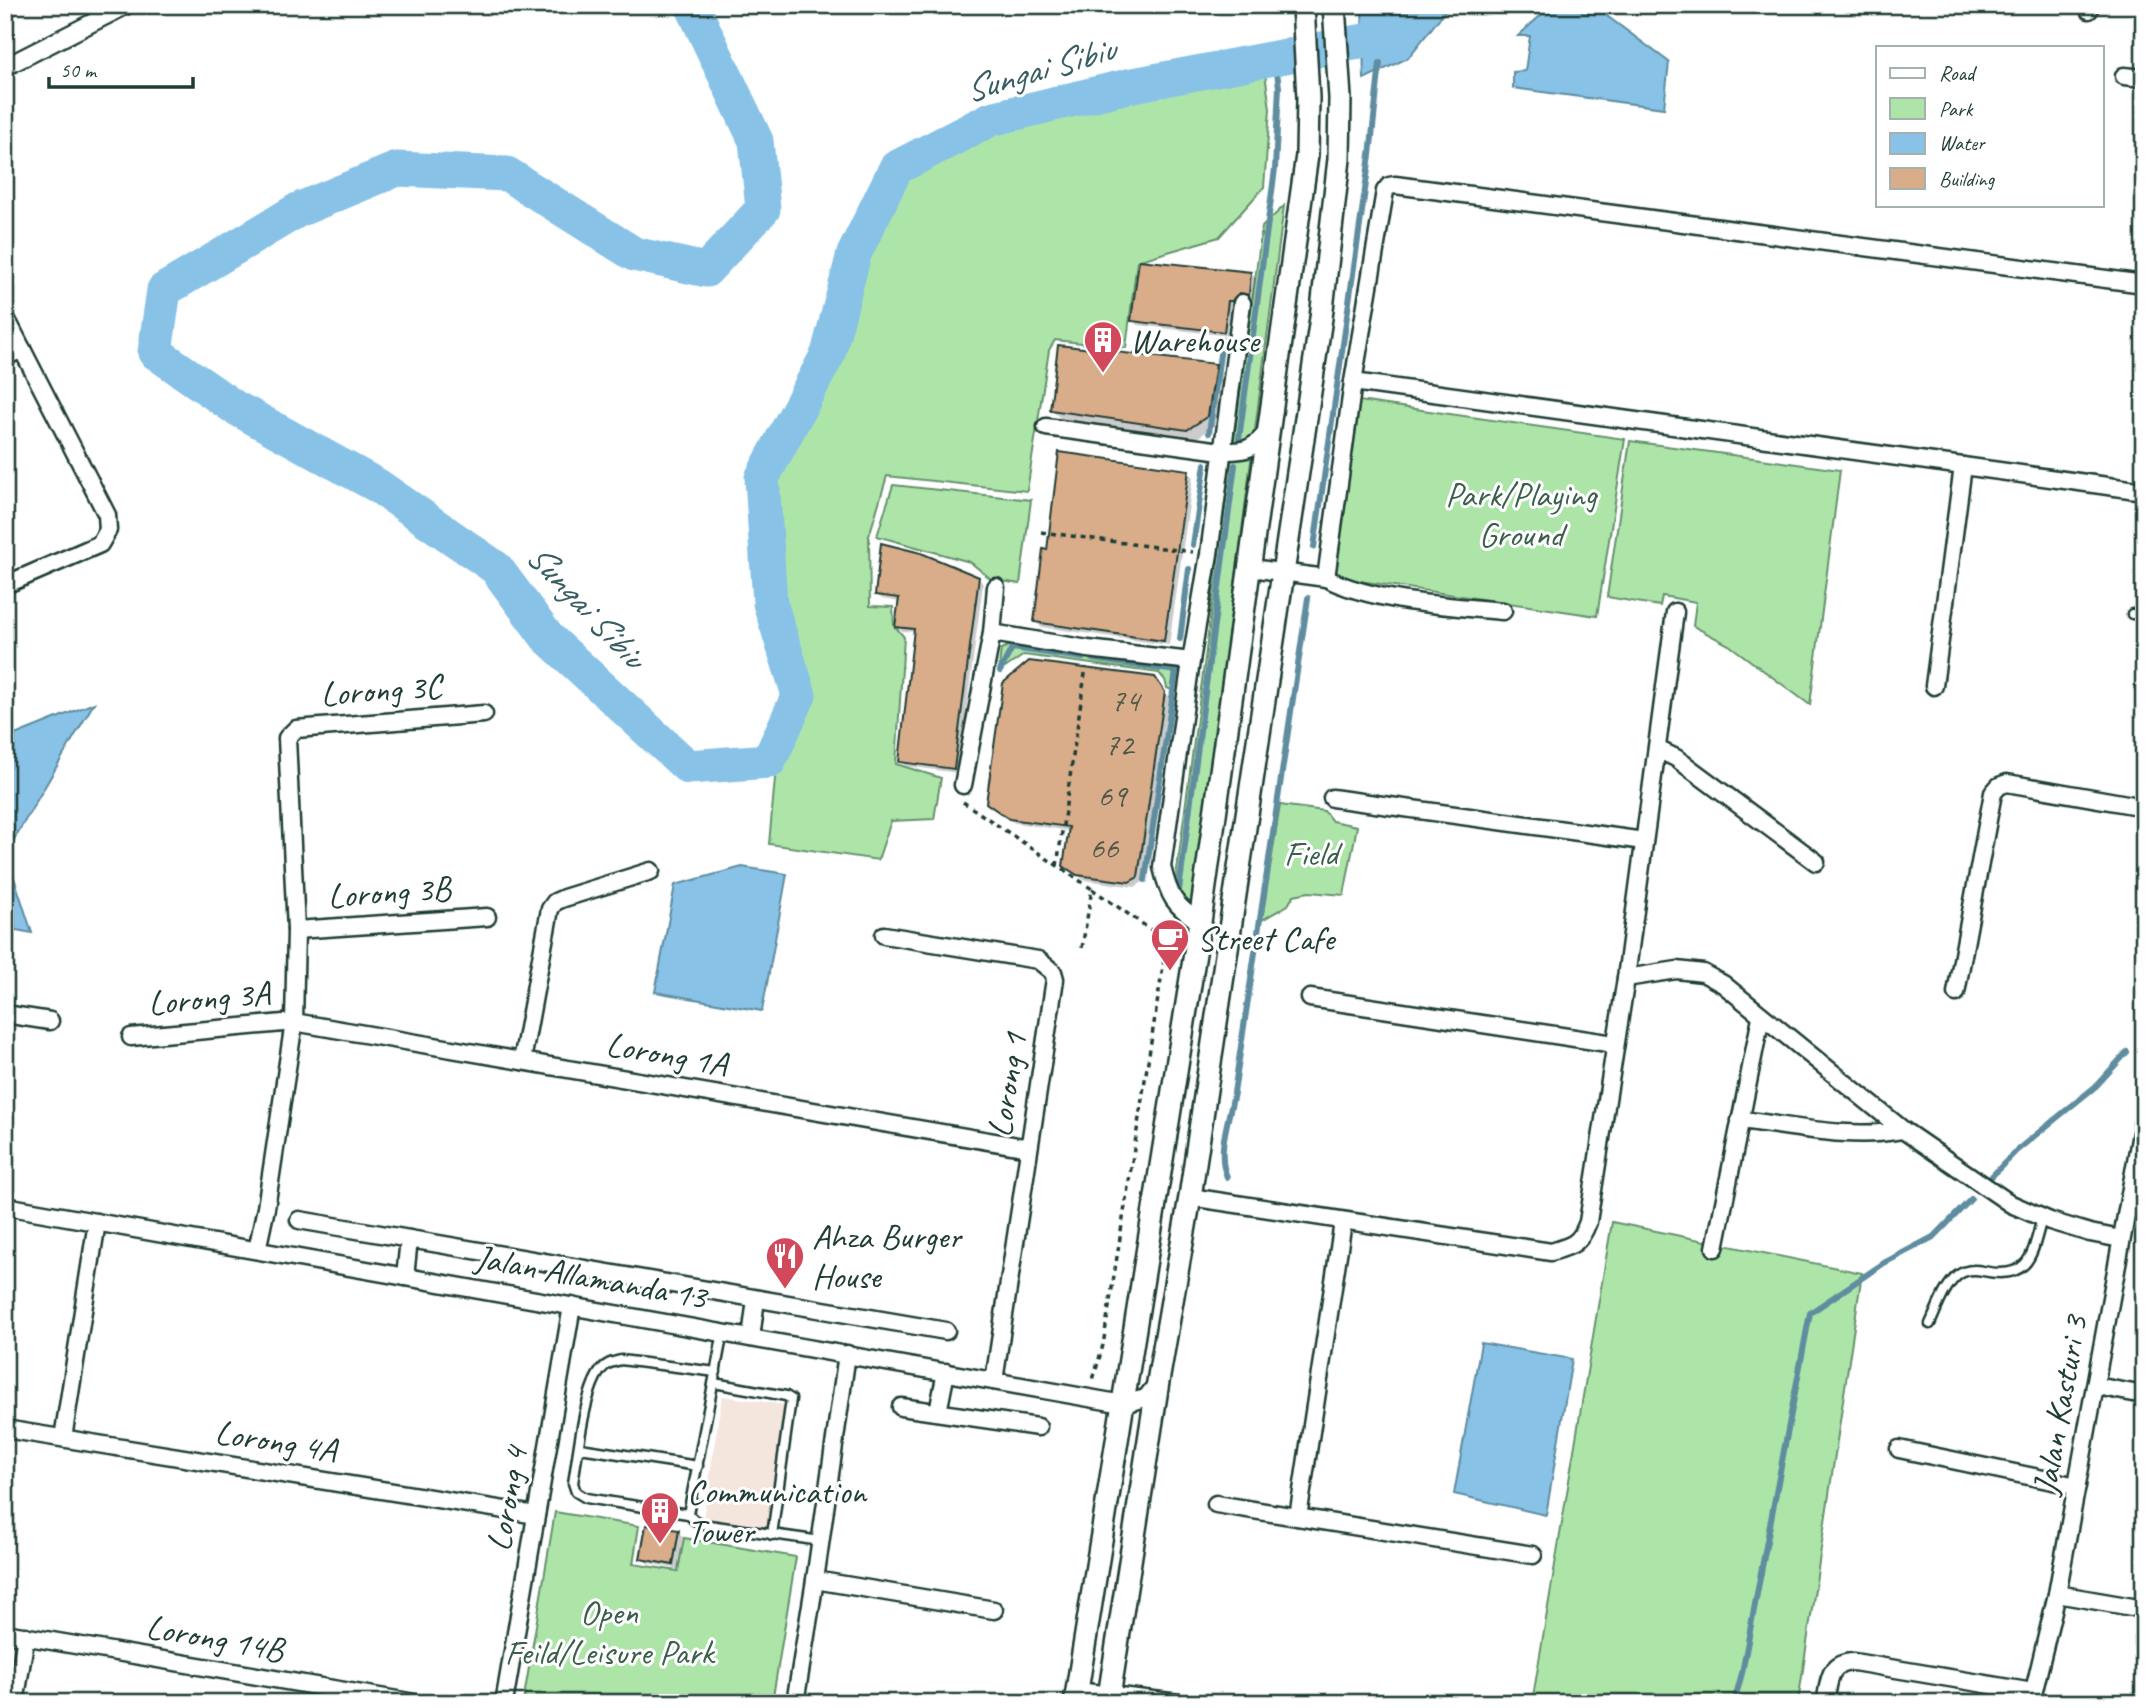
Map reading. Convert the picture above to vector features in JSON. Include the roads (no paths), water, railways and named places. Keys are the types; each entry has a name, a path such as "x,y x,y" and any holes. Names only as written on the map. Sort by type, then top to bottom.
{"street":[{"path":"1179,1703 1076,1697 1200,922 1271,426 1307,155 1308,98 1303,5"},
{"path":"1109,1698 1190,1197 1321,318 1339,159 1340,98 1334,5"},
{"path":"5,67 124,6"},
{"path":"2124,76 2144,78"},
{"path":"1326,578 1353,382 1388,186 2144,284"},
{"path":"1200,922 1171,898 1162,867 1209,554 1242,303"},
{"path":"5,316 107,515 108,530 100,544 5,585"},
{"path":"5,357 22,349"},
{"path":"1353,382 2144,491"},
{"path":"1046,427 1243,452 1252,447 1271,426"},
{"path":"1934,686 1963,466"},
{"path":"1251,568 1326,578 1363,593 1503,611"},
{"path":"962,793 992,633 996,587"},
{"path":"1190,1197 1550,1252 1568,1247 1582,1239 1588,1222 1626,978 1675,612"},
{"path":"992,633 1191,662"},
{"name":"Lorong 3C","path":"296,930 287,738 296,729 484,714"},
{"path":"1657,749 1676,758 1816,862"},
{"path":"1956,993 1993,793 1999,786 2007,783 2144,807"},
{"path":"1332,798 1644,841"},
{"path":"522,1061 550,909 555,902 573,894 651,871"},
{"name":"Lorong 3B","path":"296,930 487,917"},
{"path":"257,1250 294,1022 296,930"},
{"name":"Lorong 1","path":"884,935 1038,960 1053,972 1055,979 995,1381"},
{"path":"1626,978 1677,970 1703,973 1723,984 1903,1130 2011,1204 2042,1218 2090,1233 2121,1239"},
{"path":"1310,998 1614,1044"},
{"path":"5,1014 50,1021"},
{"path":"1715,1248 1761,1017"},
{"name":"Lorong 1A","path":"294,1022 1030,1148"},
{"name":"Lorong 3A","path":"131,1037 294,1022"},
{"name":"Jalan Kasturi 3","path":"2032,1697 2057,1594 2121,1239 2138,1190 2144,1117"},
{"path":"1741,1120 1852,1134 1880,1134 1903,1130"},
{"name":"Jalan Allamanda 13","path":"5,1206 1124,1404"},
{"path":"299,1220 946,1331"},
{"path":"63,1438 97,1222"},
{"path":"1298,1517 1343,1222"},
{"path":"405,1277 409,1239"},
{"path":"751,1338 756,1299"},
{"name":"Lorong 4","path":"503,1703 572,1306"},
{"path":"795,1703 847,1354"},
{"path":"938,1412 946,1372"},
{"path":"1124,1404 1146,1398 1158,1382"},
{"path":"2095,1386 2144,1395"},
{"path":"901,1407 1038,1427"},
{"name":"Lorong 4A","path":"5,1429 536,1515"},
{"path":"1899,1449 2077,1486"},
{"path":"1216,1504 1534,1555"},
{"path":"815,1580 994,1610"},
{"path":"2057,1594 2144,1609"},
{"name":"Lorong 14B","path":"5,1633 415,1703"},
{"path":"15,1703 26,1636"},
{"path":"1825,1703 1833,1670 1841,1663 1854,1662 2032,1697"}],"lane":[{"path":"2132,614 2144,615"},
{"path":"1930,1324 1950,1283 1959,1275 1976,1270 2012,1273 2021,1268 2033,1251 2042,1218"},
{"path":"688,1514 723,1332"},
{"path":"716,1372 621,1360 610,1362 602,1368 592,1386 573,1483 576,1492 586,1498 688,1514 702,1524 821,1541"},
{"path":"714,1383 791,1398 772,1535"},
{"path":"580,1448 698,1466"}],"water":[{"path":"1362,5 1450,5 1408,58 1364,79"},
{"path":"1552,5 1592,5 1669,62 1664,108 1513,88 1513,72 1525,71 1530,36 1518,36"},
{"path":"94,703 6,853 32,933 5,928 5,739"},
{"path":"742,867 787,874 762,1011 655,992 675,885"},
{"path":"1481,1343 1572,1359 1546,1515 1454,1494"}],"waterway":[{"name":"Sungai Sibiu","path":"692,5 756,141 763,209 706,270 634,254 507,174 397,169 298,210 164,290 155,352 234,407 378,486 496,568 547,637 688,767 769,761 799,695 770,603 762,478 828,354 854,254 896,168 991,119 1128,86 1385,37 1411,5"},
{"path":"1239,439 1275,169 1279,87 1275,58"},
{"path":"1314,547 1370,155 1380,63"},
{"path":"1209,433 1222,340"},
{"path":"1193,545 1205,464"},
{"path":"1178,898 1235,465"},
{"path":"1180,639 1189,569"},
{"path":"1227,1177 1223,1157 1224,1136 1234,1093 1308,598"},
{"path":"1000,671 1012,648 1083,658"},
{"path":"1092,659 1176,671 1145,880"},
{"path":"1992,1176 2016,1151 2096,1086 2127,1052"},
{"path":"1734,1703 1742,1673 1810,1313 1884,1263 1935,1236 1971,1199"}],"place":[{"name":"Warehouse","path":"1103,374"},
{"name":"Street Cafe","path":"1170,972"},
{"name":"Ahza Burger House","path":"785,1290"},
{"name":"Communication Tower","path":"660,1545"}],"park label":[{"name":"Park/Playing Ground","path":"1521,514"},
{"name":"Field","path":"1311,853"},
{"name":"Open Feild/Leisure Park","path":"609,1632"}]}
